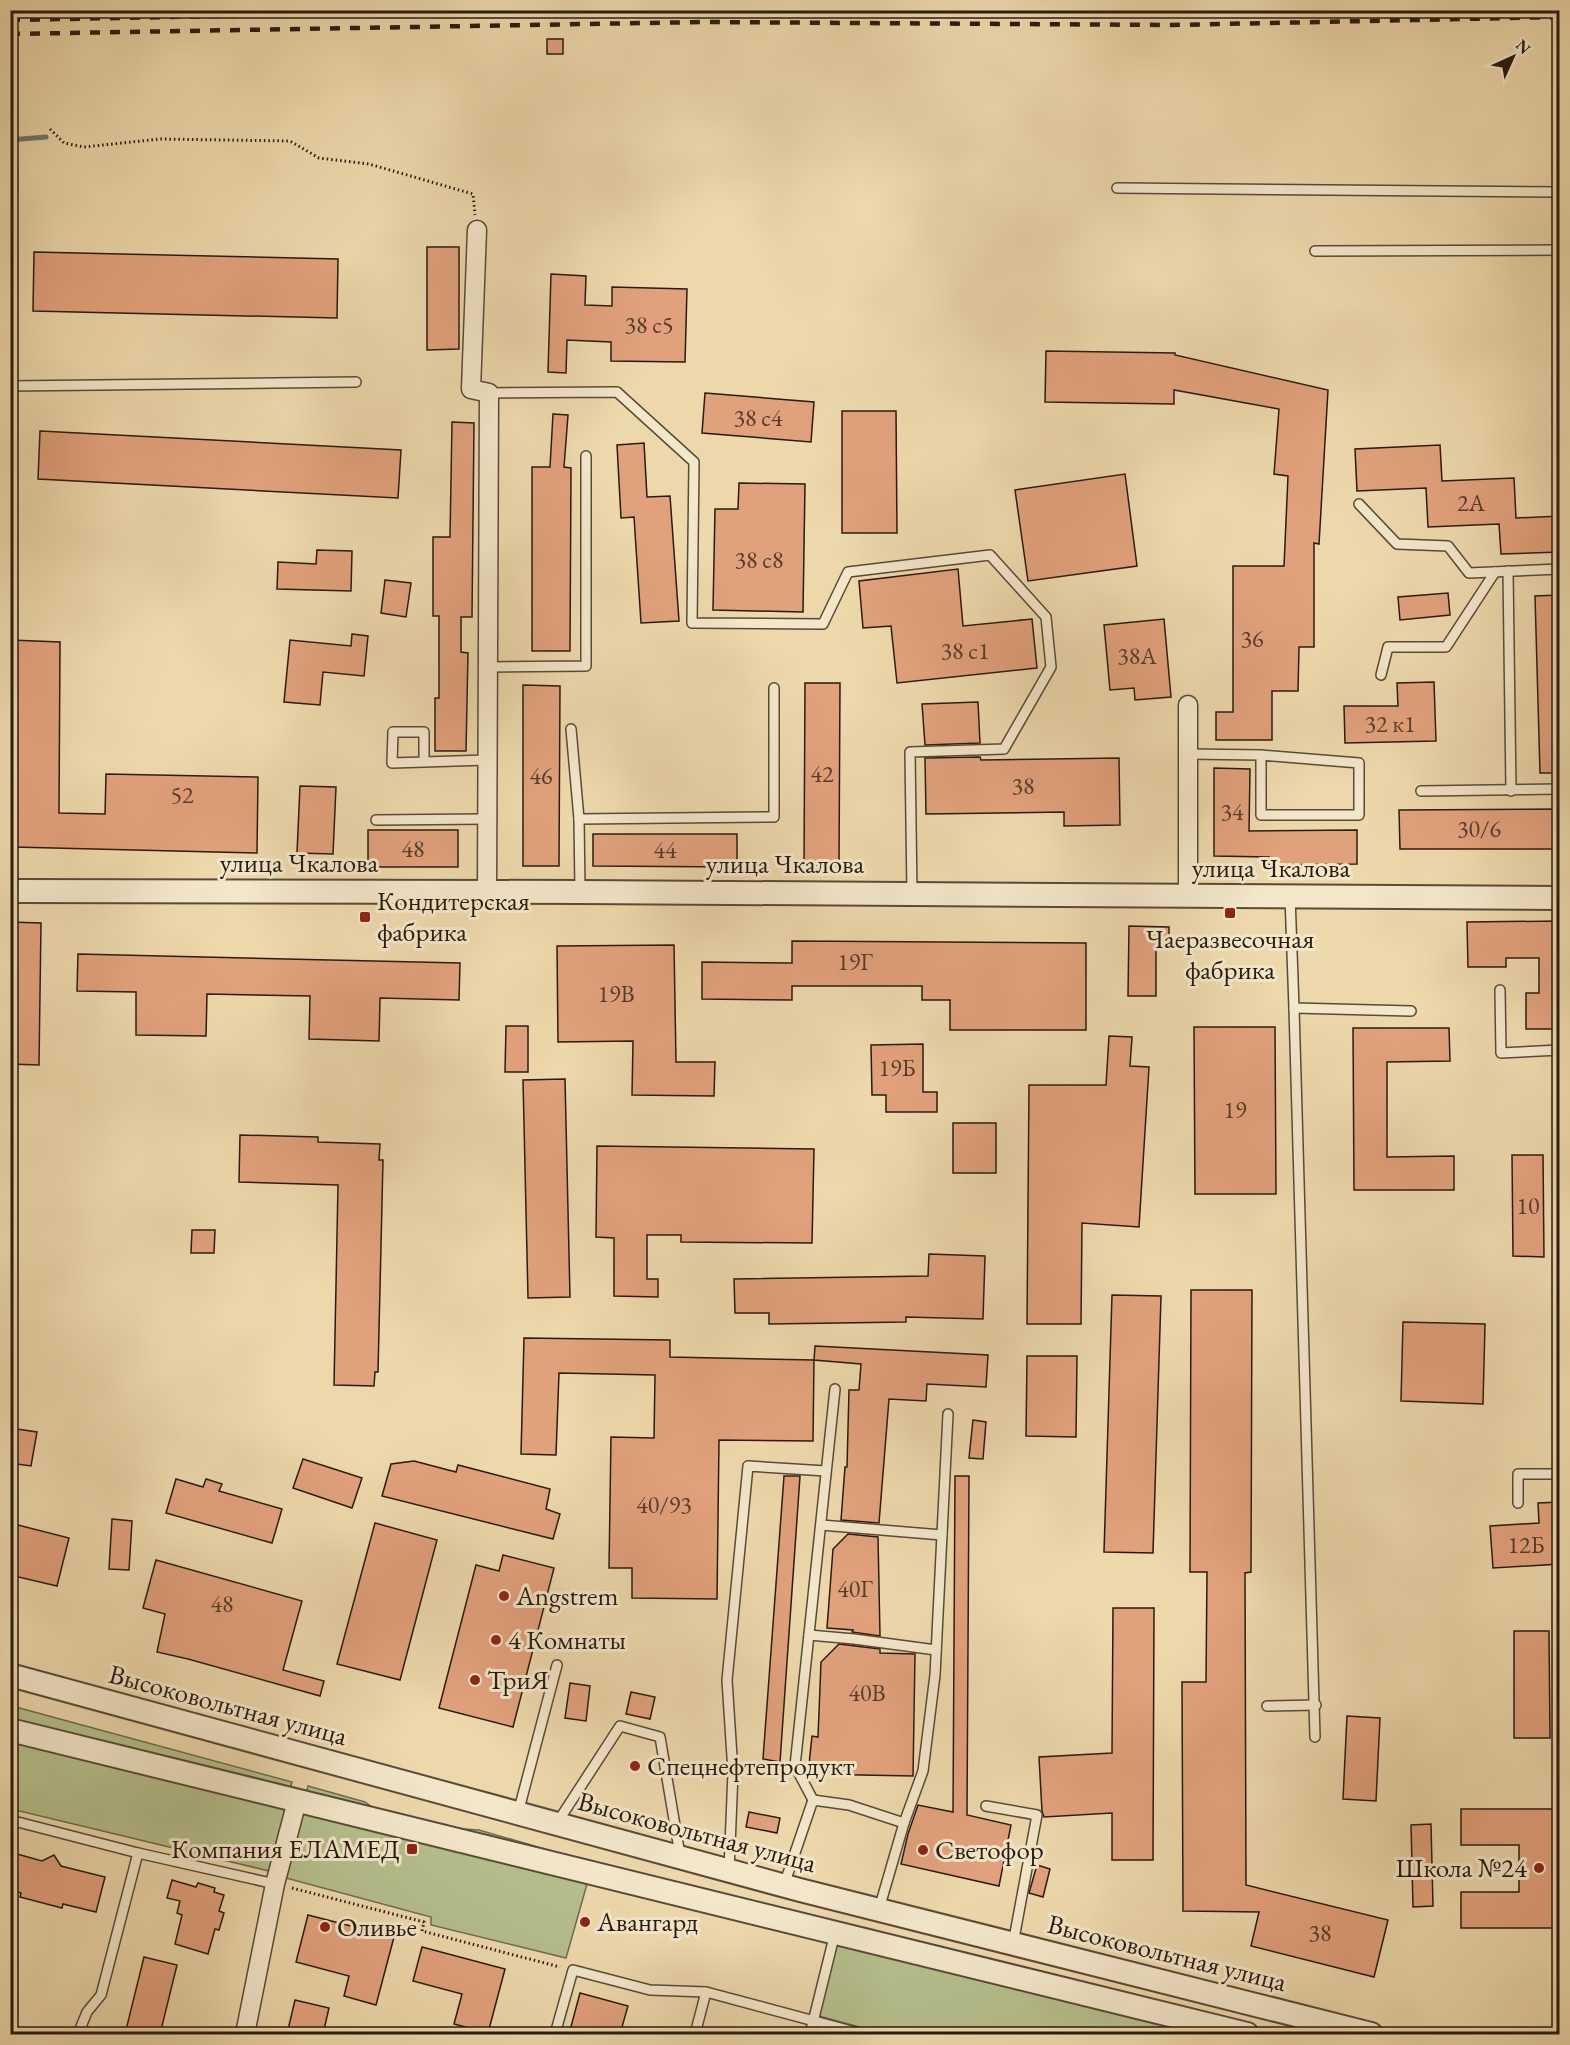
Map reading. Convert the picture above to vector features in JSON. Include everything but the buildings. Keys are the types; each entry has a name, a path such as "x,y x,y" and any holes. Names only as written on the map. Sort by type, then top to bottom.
{"street":[{"path":"477,230 471,388 489,393 486,667 487,892"},
{"path":"1188,705 1188,896"},
{"name":"улица Чкалова","path":"10,891 1560,898"},
{"name":"Высоковольтная улица","path":"10,1675 792,1888 1371,2034"},
{"path":"10,1730 1236,2033"},
{"path":"245,2034 275,1884 297,1801"}],"lane":[{"path":"1117,188 1560,192"},
{"path":"1315,251 1560,250"},
{"path":"10,386 356,382"},
{"path":"489,393 617,392 694,462 692,623 823,624 848,572 990,555 1046,617 1051,667 1004,749 910,752 912,894"},
{"path":"486,667 586,666 586,456"},
{"path":"1359,504 1397,544 1448,546 1468,573 1560,569"},
{"path":"1508,571 1511,791"},
{"path":"1381,675 1388,647 1446,647 1495,572"},
{"path":"579,819 774,818 774,688"},
{"path":"571,729 579,819 580,892"},
{"path":"424,762 424,732 393,732 392,763 424,762 486,760"},
{"path":"1188,754 1261,755 1359,763 1359,814 1261,815 1261,755"},
{"path":"1421,791 1560,789"},
{"path":"376,820 486,819"},
{"path":"1290,896 1316,1705 1315,1737"},
{"path":"1500,990 1501,1053 1560,1050"},
{"path":"1294,1008 1411,1011"},
{"path":"792,1888 813,1800 795,1766 835,1389"},
{"path":"879,1909 922,1771 935,1675 948,1414"},
{"path":"719,1868 733,1772 727,1680 748,1466 826,1471"},
{"path":"1518,1503 1518,1474 1560,1474"},
{"path":"821,1525 942,1535"},
{"path":"809,1635 936,1650"},
{"path":"518,1814 557,1665"},
{"path":"1267,1706 1316,1705"},
{"path":"556,1824 620,1726 660,1737 681,1858"},
{"path":"813,1800 849,1805 904,1823"},
{"path":"986,1806 1037,1815 1013,1944"},
{"path":"10,1820 138,1853 275,1884"},
{"path":"78,2034 87,2012 101,1995 138,1853"},
{"path":"810,2034 835,1933"},
{"path":"555,2034 573,1970 650,1990 706,1992 863,2034"},
{"path":"695,2034 706,1992"}],"path":[{"path":"50,129 64,143 84,147 160,140 290,141 319,158 369,164 473,194 477,230"},
{"path":"275,1884 424,1922 422,1930 573,1970"}],"green space":[{"path":"12,1706 292,1782 269,1871 11,1809"},
{"path":"308,1786 365,1802 380,1813 434,1827 479,1830 593,1863 566,1958 431,1925 431,1917 286,1878"},
{"path":"836,1945 1022,1985 1222,2034 885,2034 819,2016"}],"waterway":[{"path":"10,140 46,137"}],"railway":[{"path":"10,20 548,10"},
{"path":"10,34 702,22 1173,25 1560,17"}],"place":[{"name":"Чаеразвесочная фабрика","path":"1230,913"},
{"name":"Кондитерская фабрика","path":"365,917"},
{"name":"Angstrem","path":"504,1596"},
{"name":"4 Комнаты","path":"496,1640"},
{"name":"ТриЯ","path":"475,1680"},
{"name":"Спецнефтепродукт","path":"635,1766"},
{"name":"Компания ЕЛАМЕД","path":"412,1849"},
{"name":"Светофор","path":"923,1850"},
{"name":"Школа №24","path":"1539,1868"},
{"name":"Авангард","path":"585,1922"},
{"name":"Оливье","path":"325,1927"}]}
